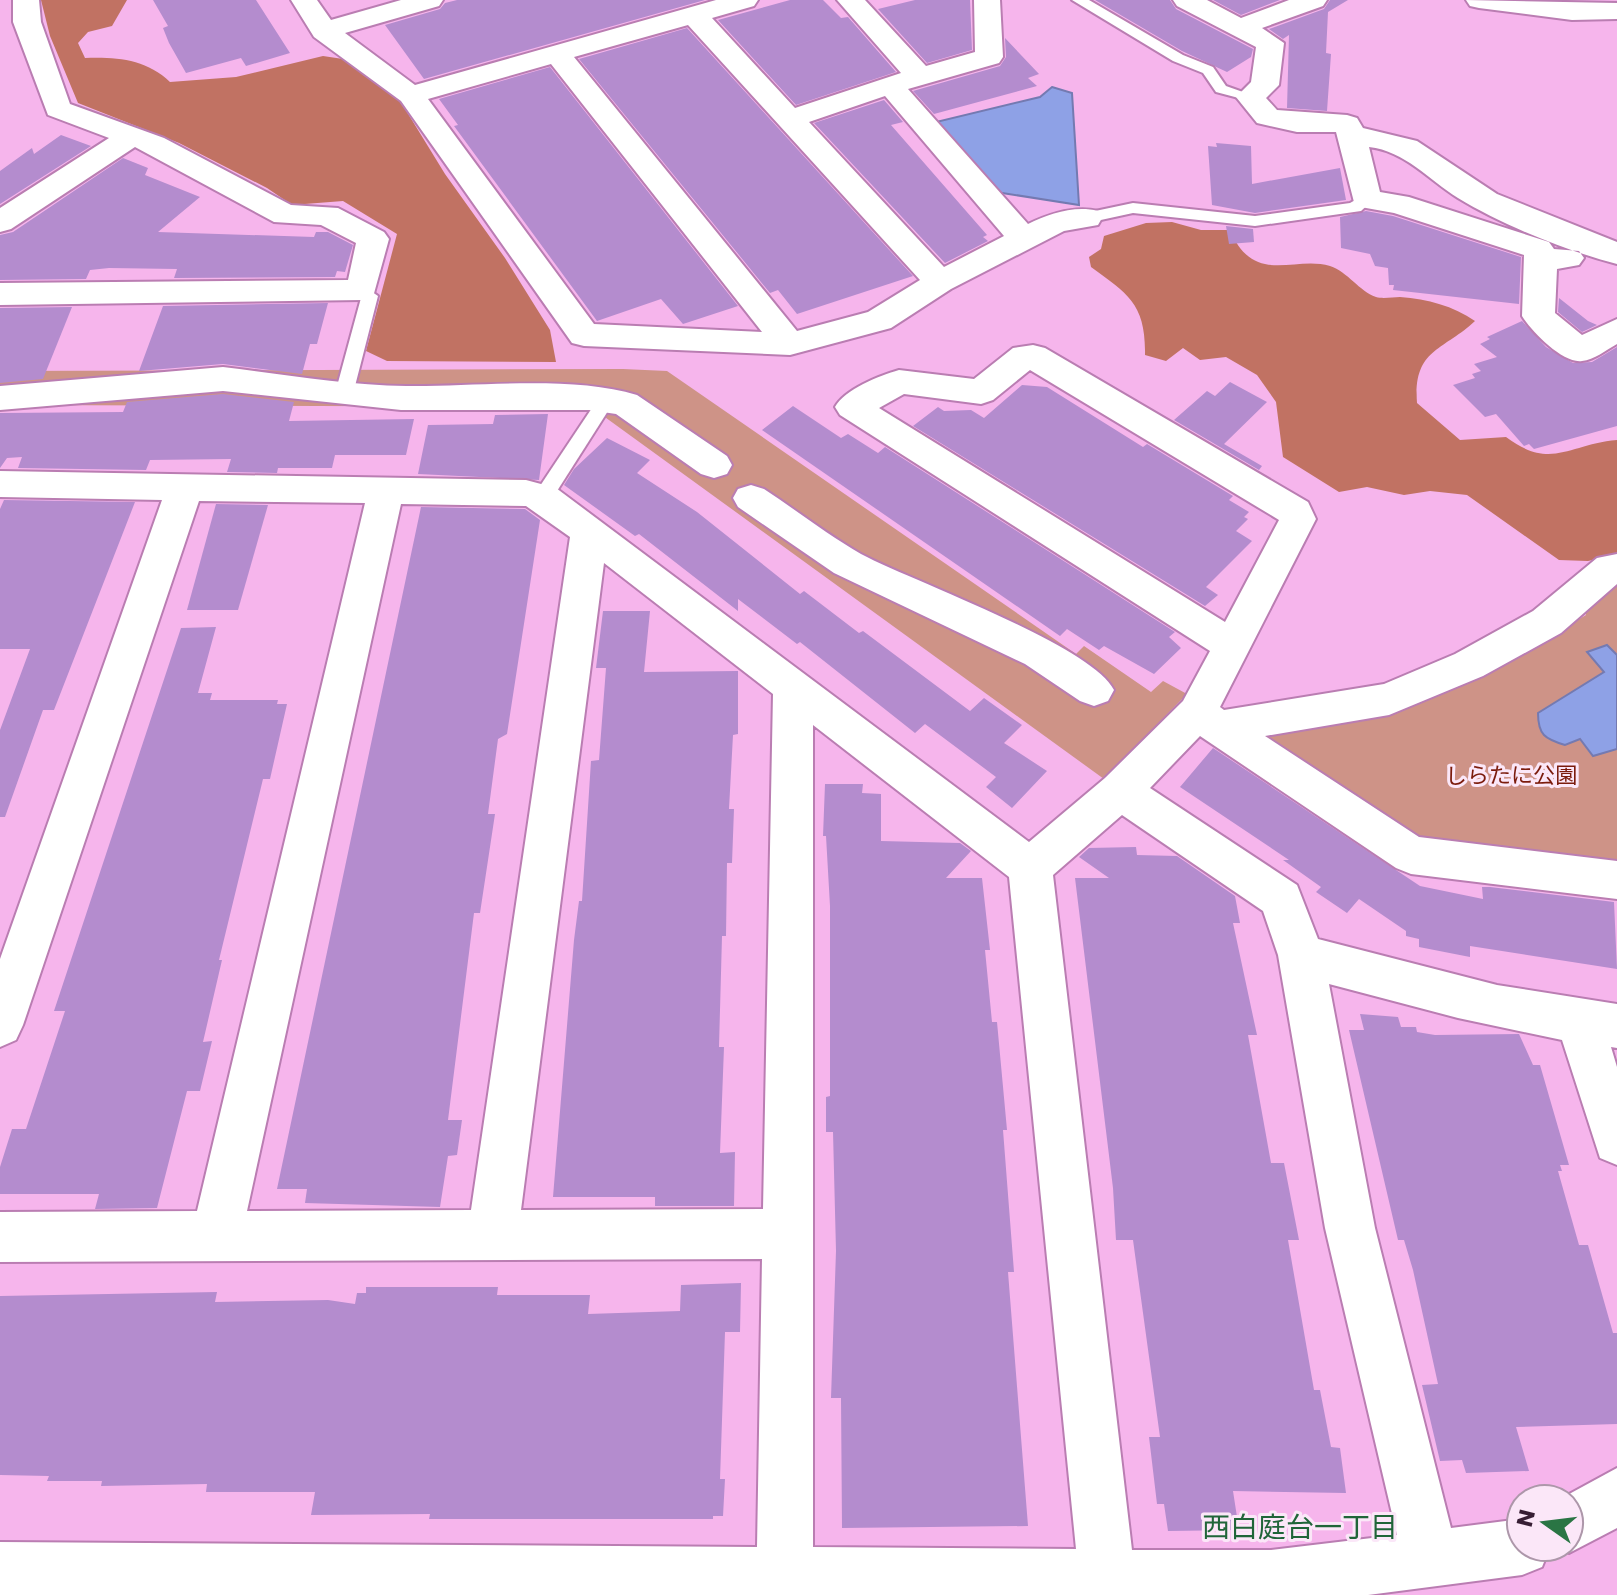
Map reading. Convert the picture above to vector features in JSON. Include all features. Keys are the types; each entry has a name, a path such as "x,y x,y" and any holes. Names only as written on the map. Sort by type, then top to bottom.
{"street":[{"path":"0,294 362,290 373,239 327,215 285,215 132,136 58,109 27,22 26,0"},
{"path":"304,0 324,31 411,95 584,335 790,344 879,320 940,282 1057,222 1087,218"},
{"path":"324,31 430,0"},
{"path":"411,95 745,0"},
{"path":"850,0 920,77"},
{"path":"790,119 890,85 989,57 987,0"},
{"path":"1186,0 1270,43 1265,85 1250,97 1267,117 1297,123 1347,124 1366,199 1398,204 1538,249 1542,260 1538,316 1579,351 1617,330"},
{"path":"1241,27 1314,0"},
{"path":"1479,0 1617,11"},
{"path":"694,15 940,282"},
{"path":"558,55 790,344"},
{"path":"890,85 1025,241"},
{"path":"0,222 132,136"},
{"path":"1352,136 1387,138 1416,150 1470,192 1608,250"},
{"path":"1542,260 1573,258 1608,250"},
{"path":"1030,868 1120,791 1185,728 1233,646 1298,519 1295,512 1033,356 1025,356 981,392 899,382 852,407 1233,646"},
{"path":"0,398 223,379 401,398 606,400 625,403 714,465"},
{"path":"0,484 526,493 543,497 1030,868 1108,1585"},
{"path":"0,1025 185,487"},
{"path":"216,1237 386,492"},
{"path":"751,498 847,563 1027,647 1094,690"},
{"path":"493,1235 589,534"},
{"path":"1185,728 1389,699 1469,665 1547,622 1610,568 1617,568"},
{"path":"785,1573 793,690"},
{"path":"1185,728 1411,855 1617,880"},
{"path":"1120,791 1281,899 1301,955 1350,1228 1430,1556"},
{"path":"1301,955 1401,985 1598,1024 1617,1141"},
{"path":"0,1237 788,1234"},
{"path":"1585,1515 1617,1496"},
{"path":"0,1570 785,1573 1108,1585 1271,1579 1505,1549"}],"lane":[{"path":"1079,0 1178,58 1208,70 1221,89 1250,97"},
{"path":"1087,218 1133,208 1255,221 1355,207 1366,199"},
{"path":"345,390 370,296 362,290"},
{"path":"543,497 606,400"}],"green space":[{"path":"0,371 667,371 1076,654 1084,646 1151,692 1163,681 1187,694 1104,779 591,407 0,405"},
{"name":"しらたに公園","path":"1617,576 1617,894 1405,868 1246,734 1513,658 1586,615 1583,605"}],"shaded area":[{"path":"41,0 127,0 112,26 88,32 78,43 85,58 108,58 141,64 170,82 236,77 323,56 343,59 368,76 399,99 445,174 505,258 550,330 556,362 387,361 366,351 397,234 343,201 292,205 267,188 179,143 78,103 50,36"},
{"path":"1172,222 1201,230 1230,230 1240,247 1263,264 1330,266 1376,297 1430,302 1449,307 1475,321 1425,361 1417,385 1417,403 1460,440 1506,437 1522,447 1548,454 1617,440 1617,555 1588,561 1559,560 1467,495 1430,491 1404,495 1367,487 1339,492 1283,457 1276,402 1257,375 1226,357 1200,360 1183,348 1166,361 1145,355 1138,312 1125,293 1091,267 1089,257 1101,249 1104,236 1146,223"}],"water":[{"path":"1052,87 1072,93 1079,205 996,192 936,122 1040,97"},
{"path":"1607,645 1617,655 1617,749 1593,756 1580,739 1565,745 1548,738 1539,726 1538,713 1604,672 1587,652"}],"building":[{"path":"153,0 256,0 290,53 246,66 241,58 186,73 169,43 163,28 168,26"},
{"path":"457,0 705,0 424,79 385,25 440,9 445,3"},
{"path":"790,0 823,0 841,18 848,17 896,72 796,105 718,20"},
{"path":"915,0 970,0 972,50 927,63 878,9"},
{"path":"1095,0 1170,0 1176,9 1253,49 1251,57 1227,72 1182,51"},
{"path":"1213,0 1280,0 1241,15"},
{"path":"1330,0 1348,0 1328,12 1326,53 1331,54 1327,111 1287,108 1289,35 1283,39 1269,29 1324,9"},
{"path":"687,28 913,276 797,314 778,290 770,293 579,59"},
{"path":"1005,38 1039,74 1028,78 1037,86 934,114 913,91 1000,66 1006,57"},
{"path":"550,67 738,306 683,324 661,299 597,321 454,126 458,125 439,99"},
{"path":"884,100 903,122 891,125 987,235 983,237 988,241 945,263 814,123"},
{"path":"61,135 91,146 0,204 0,171 32,148 34,154"},
{"path":"1216,143 1251,146 1252,184 1340,168 1346,200 1255,213 1212,205 1208,146 1217,147"},
{"path":"123,158 148,168 145,175 200,197 158,232 314,237 316,232 328,232 353,245 345,272 337,271 335,277 174,278 177,269 109,268 90,270 86,279 0,280 0,235 13,232"},
{"path":"1366,211 1393,216 1521,257 1519,304 1393,290 1394,285 1389,285 1388,268 1375,266 1370,254 1341,248 1340,217"},
{"path":"1226,226 1253,229 1254,242 1229,244"},
{"path":"1559,298 1597,325 1582,332 1558,312"},
{"path":"328,303 317,344 310,344 302,374 223,364 139,371 163,306"},
{"path":"72,307 43,379 0,383 0,308"},
{"path":"1522,321 1546,347 1573,363 1592,362 1617,347 1617,426 1534,449 1529,444 1524,446 1496,414 1485,417 1453,385 1475,378 1472,374 1481,371 1474,364 1497,357 1480,344 1490,339 1487,337"},
{"path":"1230,382 1267,402 1224,444 1262,466 1259,470 1174,420 1207,391 1215,396"},
{"path":"1022,385 1047,387 1143,447 1147,444 1233,496 1229,500 1249,512 1244,517 1248,519 1236,531 1252,541 1206,587 1218,595 1205,606 913,426 938,407 944,411 971,410 984,418"},
{"path":"223,394 294,402 289,421 414,419 406,455 335,455 332,468 278,468 277,473 227,472 231,459 150,460 146,470 18,468 22,457 7,458 0,468 0,413 123,412 127,402"},
{"path":"793,406 841,438 848,434 878,453 885,447 1175,632 1169,637 1181,648 1154,674 1104,646 1099,650 1067,629 1060,636 762,430"},
{"path":"548,414 539,480 418,474 428,425 493,424 495,415"},
{"path":"607,438 650,460 637,473 697,512 800,594 804,591 859,633 863,631 970,711 984,698 1022,725 1004,743 1047,771 1012,808 986,787 996,777 925,724 915,733 800,642 797,644 738,599 738,611 639,534 635,536 564,485 574,469"},
{"path":"4,500 135,502 54,710 43,710 5,817 0,817 0,730 30,649 0,649 0,509"},
{"path":"216,504 268,505 238,610 187,610"},
{"path":"421,507 525,509 540,520 507,734 498,739 488,814 495,814 480,913 474,913 448,1120 462,1120 457,1155 448,1156 440,1207 305,1203 307,1189 277,1189"},
{"path":"603,611 650,611 644,672 738,671 738,734 733,735 729,809 734,809 732,863 727,863 719,1047 724,1047 720,1153 735,1152 734,1206 655,1206 655,1197 553,1197 574,940 579,901 582,901 591,761 599,760 606,668 596,668"},
{"path":"216,627 198,693 212,693 210,700 278,700 277,704 287,704 270,779 263,779 219,960 222,960 203,1042 212,1041 200,1091 187,1091 157,1208 95,1209 99,1194 0,1194 0,1167 12,1129 26,1129 65,1011 54,1011 181,628"},
{"path":"1213,748 1420,886 1483,899 1482,887 1490,887 1614,902 1617,969 1470,946 1470,957 1419,947 1419,939 1406,936 1406,931 1359,899 1347,913 1316,892 1321,887 1283,860 1289,860 1180,787"},
{"path":"825,784 863,784 862,793 881,794 881,841 960,843 971,851 946,878 982,878 990,950 985,950 992,1022 997,1022 1007,1130 1003,1130 1014,1272 1008,1272 1028,1526 842,1528 841,1398 831,1398 836,1251 833,1132 826,1132 826,1097 830,1096 830,906 826,836 823,836"},
{"path":"1136,847 1137,855 1177,856 1235,896 1240,923 1233,923 1257,1035 1248,1035 1271,1163 1284,1163 1299,1240 1288,1240 1314,1390 1320,1390 1331,1447 1340,1448 1346,1493 1233,1491 1239,1530 1168,1531 1164,1504 1157,1504 1149,1437 1160,1437 1133,1240 1116,1240 1113,1188 1075,878 1109,878 1079,857 1089,848"},
{"path":"1360,1014 1398,1017 1401,1027 1416,1027 1417,1032 1435,1035 1519,1034 1533,1065 1540,1065 1569,1165 1560,1165 1562,1171 1558,1171 1579,1245 1588,1245 1613,1333 1617,1333 1617,1424 1516,1427 1529,1471 1466,1473 1462,1460 1440,1461 1422,1385 1438,1384 1413,1270 1404,1240 1398,1240 1349,1030 1364,1030"},
{"path":"741,1283 740,1332 725,1332 720,1479 725,1479 723,1516 713,1516 713,1519 429,1519 430,1514 311,1515 315,1492 206,1492 207,1484 101,1486 102,1481 47,1481 49,1476 0,1475 0,1296 217,1292 215,1302 328,1300 355,1304 357,1293 366,1293 366,1287 498,1287 497,1295 590,1295 588,1314 680,1311 681,1285"}],"district":[{"name":"西白庭台一丁目","path":"1300,1527"}]}
